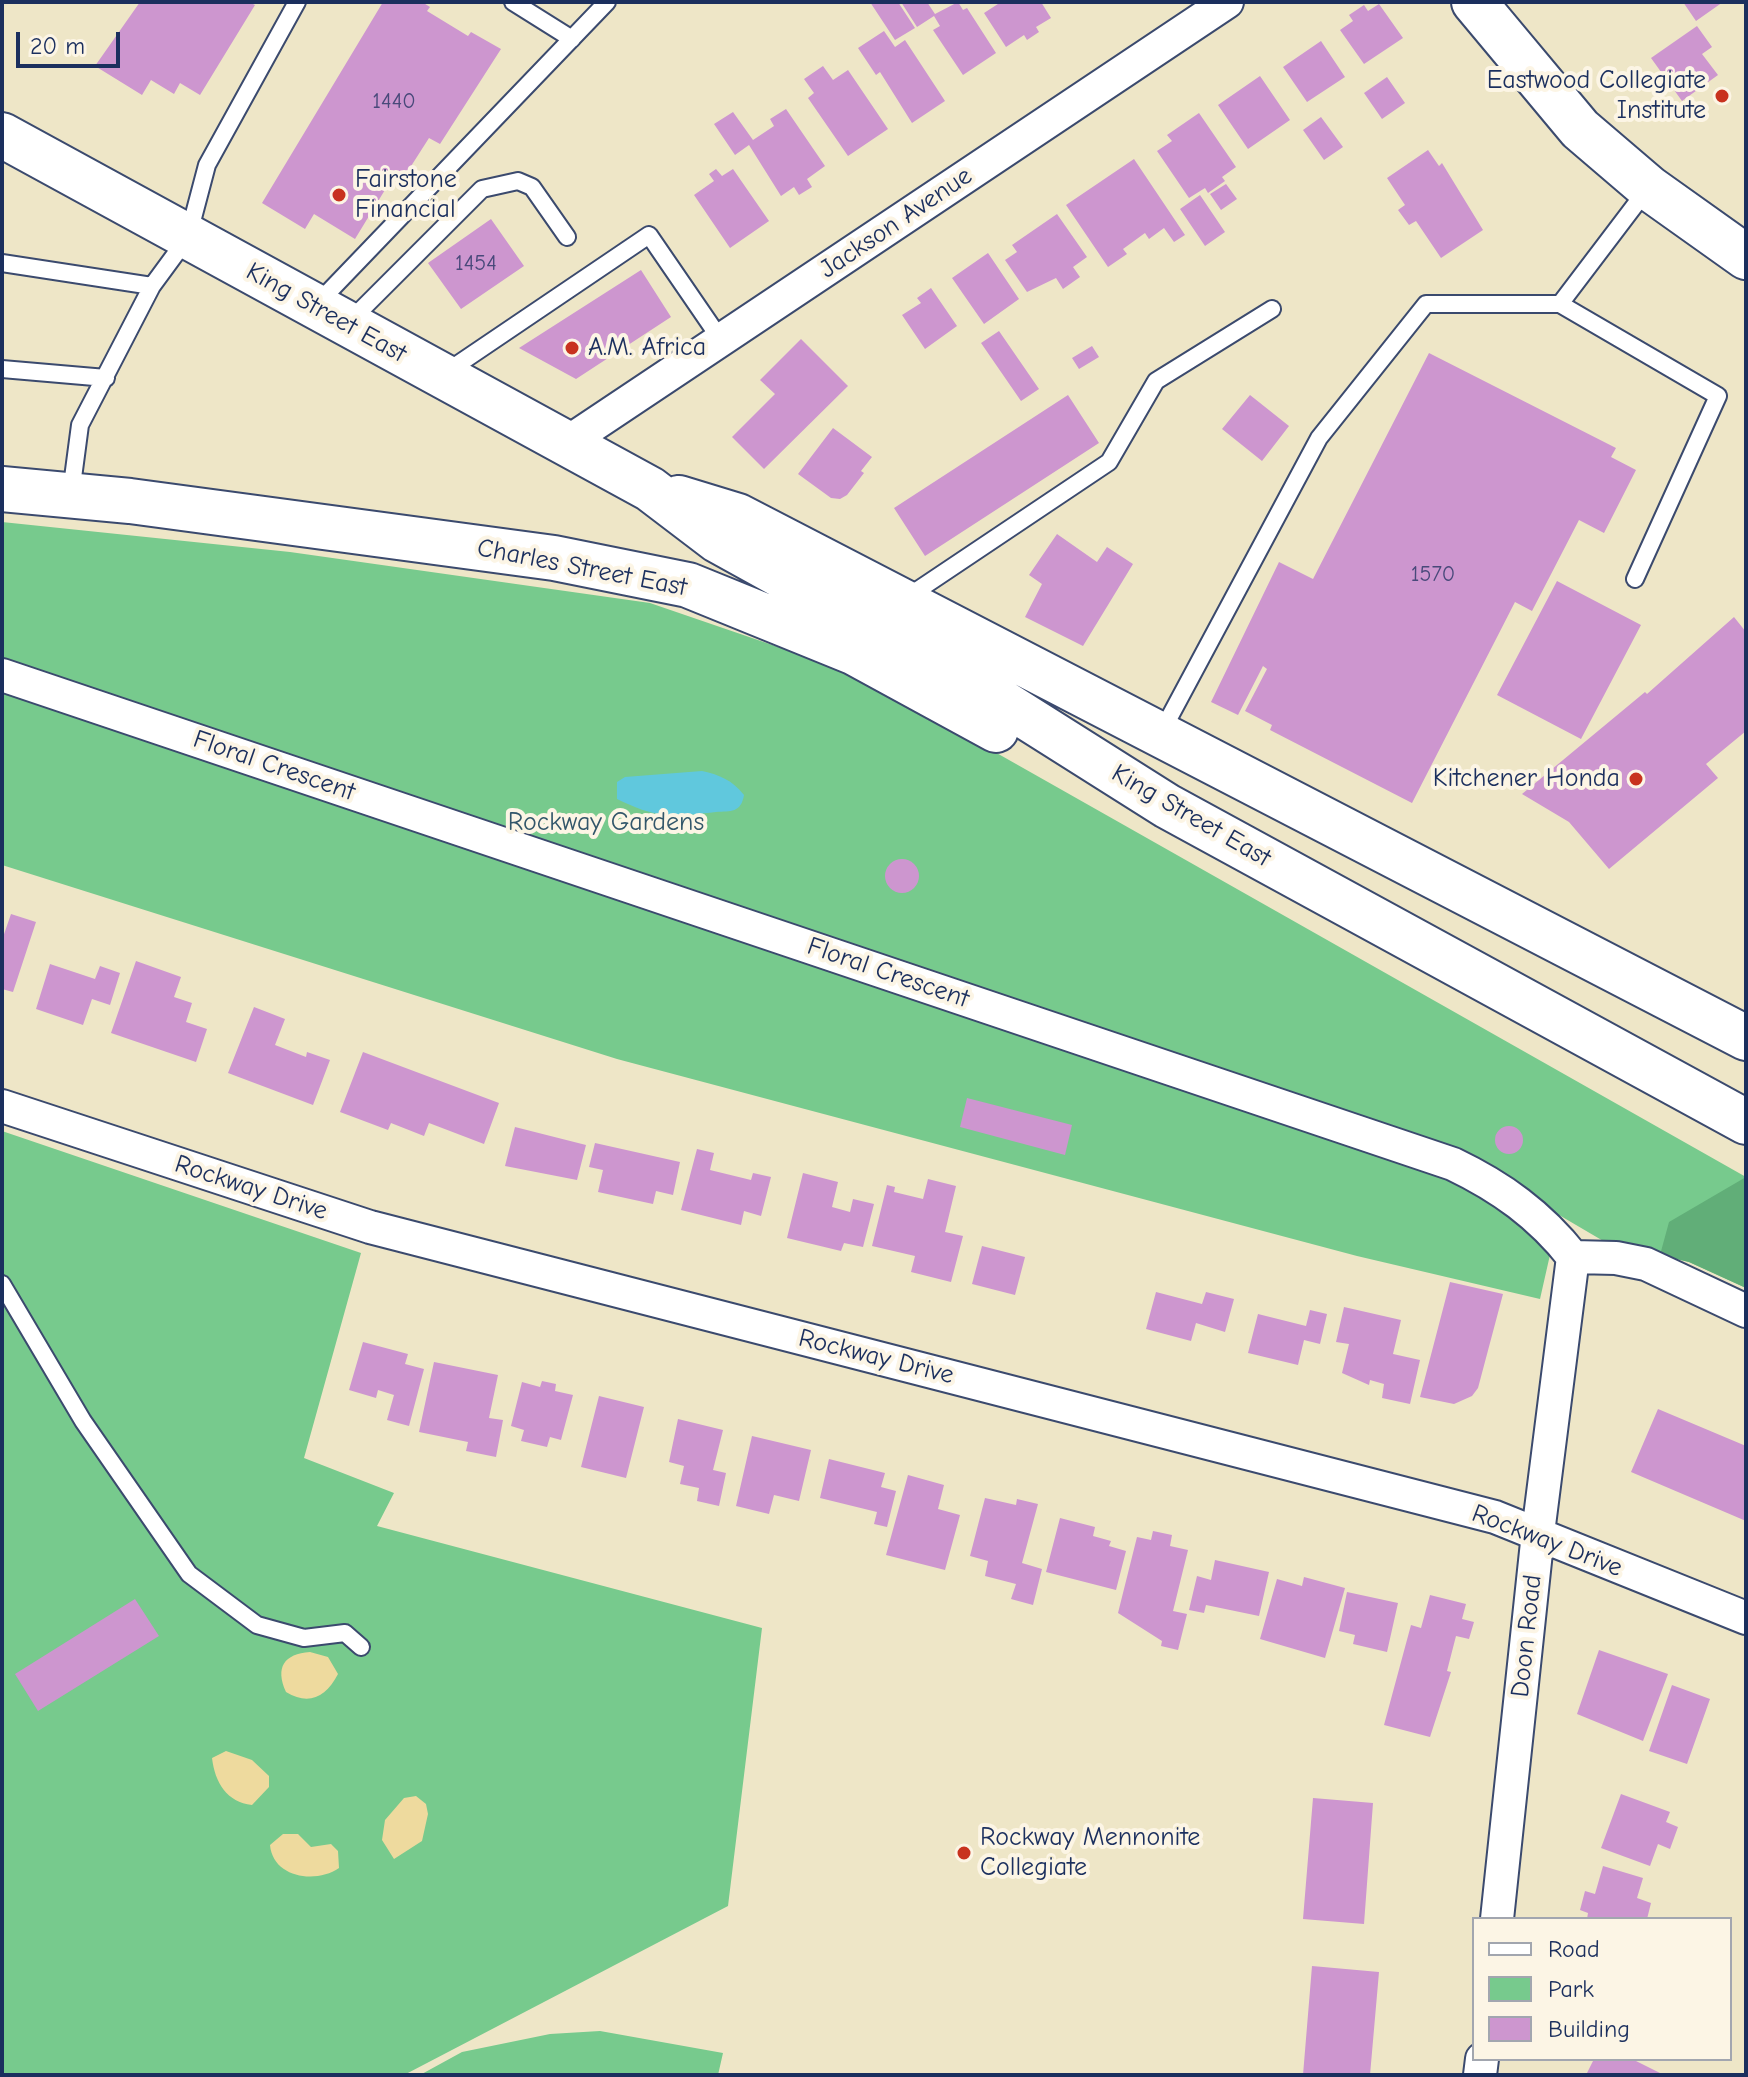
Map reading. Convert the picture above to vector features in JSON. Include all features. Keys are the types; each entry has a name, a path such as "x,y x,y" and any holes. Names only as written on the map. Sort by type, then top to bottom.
{"main road":[{"path":"1474,2 1580,129 1649,188 1746,257"},
{"name":"King Street East","path":"2,135 650,489 717,540 950,669 1167,806 1746,1122"},
{"name":"Charles Street East","path":"2,489 71,495 554,558 688,585 853,652 991,728 1167,806"},
{"name":"King Street East","path":"650,489 738,516 1746,1038"}],"street":[{"name":"Jackson Avenue","path":"565,444 1227,2"},
{"name":"Floral Crescent","path":"2,675 1453,1164 1497,1185 1550,1228 1573,1257"},
{"name":"Rockway Drive","path":"2,1106 370,1227 1495,1517 1746,1618"},
{"path":"1573,1257 1616,1258 1646,1264 1746,1311"},
{"name":"Doon Road","path":"1497,1917 1538,1533 1573,1257"}],"lane":[{"path":"71,495 80,425 152,286 188,237 207,165 297,2"},
{"path":"513,2 572,39"},
{"path":"330,316 607,2"},
{"path":"330,316 482,189 518,181 532,187 567,237"},
{"path":"1560,304 1649,188"},
{"path":"441,376 649,235 721,340"},
{"path":"2,263 152,286"},
{"path":"1160,734 1319,438 1426,304 1560,304 1718,396 1635,579"},
{"path":"902,601 1109,462 1156,381 1272,309"},
{"path":"2,369 106,378"},
{"path":"2,1284 8,1308 189,1574 257,1625 304,1638 345,1633 361,1647"}],"green space":[{"name":"Rockway Gardens","path":"2,522 290,552 650,603 857,674 1746,1177 1746,1288 1689,1262 1605,1242 1559,1215 1540,1299 1357,1256 617,1059 2,865"},
{"path":"2,1131 361,1253 304,1458 394,1493 377,1526 762,1628 728,1906 404,2075 2,2075"},
{"path":"1746,1177 1746,1288 1689,1262 1660,1255 1669,1222"},
{"path":"600,2031 723,2053 718,2075 420,2075 462,2052 550,2034"}],"sand":[{"path":"310,1652 328,1657 338,1674 328,1688 309,1699 286,1692 281,1675 288,1659"},
{"path":"226,1751 252,1760 269,1776 269,1787 252,1805 236,1800 219,1783 212,1758"},
{"path":"416,1796 426,1804 428,1814 422,1841 394,1859 382,1840 385,1820 404,1798"},
{"path":"283,1834 298,1834 311,1847 331,1844 338,1851 339,1868 319,1876 297,1875 287,1871 273,1856 270,1845"}],"water":[{"path":"702,771 735,785 744,795 738,808 665,815 617,799 617,782 625,777"}],"building":[{"path":"140,2 249,2 255,5 200,95 180,83 174,94 151,80 142,95 95,66"},
{"path":"383,2 422,2 430,7 427,11 468,36 471,32 501,49 440,144 429,138 399,185 391,180 355,239 314,214 305,229 262,203"},
{"path":"870,2 898,2 915,28 895,40"},
{"path":"901,2 927,2 935,14 958,2 963,10 967,8 996,53 963,75 933,30 940,26 934,16 917,27"},
{"path":"1001,2 1041,2 1051,18 1036,27 1039,32 1027,40 1024,35 1006,47 984,13"},
{"path":"1683,2 1723,2 1696,21"},
{"path":"1379,4 1403,38 1364,64 1340,30 1353,21 1349,15 1364,5 1368,11"},
{"path":"1697,26 1712,47 1702,54 1718,75 1682,101 1651,58"},
{"path":"884,31 895,47 905,40 945,101 912,123 880,72 876,75 858,48"},
{"path":"1321,41 1345,77 1307,102 1283,67"},
{"path":"823,66 833,80 848,70 888,129 848,156 808,98 814,93 804,79"},
{"path":"1260,76 1290,120 1248,149 1218,105"},
{"path":"1387,77 1405,103 1382,119 1364,93"},
{"path":"786,109 825,166 807,179 812,187 799,195 794,187 781,196 749,145 735,155 714,124 733,112 753,140 774,126 770,119"},
{"path":"1199,113 1236,167 1222,177 1225,181 1208,193 1205,188 1189,198 1157,151 1172,141 1167,135"},
{"path":"1321,117 1343,147 1324,160 1303,130"},
{"path":"1428,150 1439,166 1442,163 1483,230 1441,258 1416,221 1409,225 1398,210 1405,205 1387,178"},
{"path":"1134,159 1185,235 1174,242 1164,228 1149,239 1145,233 1123,249 1127,254 1108,267 1066,205"},
{"path":"716,169 722,176 733,169 769,221 730,248 694,195 714,181 709,174"},
{"path":"1226,184 1237,199 1221,210 1210,194"},
{"path":"1200,195 1225,232 1205,246 1180,209"},
{"path":"1057,214 1087,257 1073,267 1080,277 1063,289 1056,278 1027,292 1005,260 1017,252 1012,245"},
{"path":"491,219 524,266 461,309 428,263"},
{"path":"988,253 1019,299 984,324 952,278"},
{"path":"641,270 671,317 576,379 519,348"},
{"path":"931,288 957,326 925,349 902,315 921,303 917,298"},
{"path":"999,331 1039,389 1021,401 981,343"},
{"path":"801,339 848,386 764,469 732,437 775,394 760,380"},
{"path":"1092,346 1099,357 1079,369 1072,358"},
{"path":"1429,353 1616,448 1611,457 1636,470 1604,533 1579,520 1532,611 1515,602 1412,803 1270,730 1272,725 1245,711 1267,669 1263,666 1238,715 1211,702 1279,562 1313,579"},
{"path":"1068,395 1099,443 925,556 894,508"},
{"path":"1250,395 1289,426 1262,461 1222,429"},
{"path":"833,428 872,457 861,471 864,473 847,495 840,499 831,498 798,474"},
{"path":"1057,534 1097,562 1107,547 1133,564 1083,646 1025,617 1042,584 1029,575"},
{"path":"1557,581 1641,625 1581,739 1497,695"},
{"path":"1734,617 1746,632 1746,731 1706,764 1718,778 1609,869 1569,822 1522,794 1645,692 1647,694"},
{"path":"902,859 914,864 919,876 914,888 902,893 890,888 885,876 890,864"},
{"path":"11,914 36,922 13,992 2,989 2,940"},
{"path":"136,961 181,977 174,997 192,1003 186,1022 207,1029 196,1062 111,1033"},
{"path":"50,964 95,979 100,966 120,973 110,1005 92,999 83,1025 36,1009"},
{"path":"254,1007 285,1019 275,1045 306,1057 307,1052 330,1060 313,1105 228,1073"},
{"path":"363,1052 499,1103 484,1144 429,1123 424,1136 391,1123 388,1130 340,1112"},
{"path":"967,1098 1072,1125 1065,1155 960,1127"},
{"path":"1509,1126 1519,1130 1523,1140 1519,1150 1509,1154 1499,1150 1495,1140 1499,1130"},
{"path":"515,1127 586,1145 577,1180 505,1166"},
{"path":"595,1143 680,1162 673,1195 656,1191 653,1204 598,1192 603,1170 589,1167"},
{"path":"697,1149 714,1153 710,1170 751,1180 753,1173 771,1177 761,1216 744,1211 741,1225 681,1210"},
{"path":"803,1173 838,1182 832,1207 850,1212 853,1199 874,1204 863,1247 844,1243 841,1251 787,1238"},
{"path":"928,1179 956,1186 945,1232 963,1236 951,1282 911,1272 915,1256 872,1246 887,1185 895,1187 894,1192 923,1199"},
{"path":"982,1246 1025,1257 1015,1295 972,1284"},
{"path":"1450,1282 1503,1294 1478,1388 1472,1396 1454,1404 1420,1397"},
{"path":"1156,1292 1202,1304 1206,1292 1234,1299 1225,1332 1196,1323 1191,1341 1146,1329"},
{"path":"1344,1307 1401,1320 1393,1354 1420,1360 1410,1404 1382,1398 1384,1384 1370,1380 1369,1385 1342,1373 1349,1344 1336,1342"},
{"path":"1310,1310 1327,1314 1320,1344 1304,1340 1298,1365 1248,1353 1258,1314 1306,1326"},
{"path":"363,1342 408,1354 405,1364 424,1369 409,1426 387,1420 394,1395 378,1390 376,1398 349,1390"},
{"path":"434,1362 498,1375 489,1418 503,1420 496,1457 466,1451 468,1442 419,1432"},
{"path":"542,1381 556,1384 555,1391 573,1395 561,1440 550,1437 547,1447 521,1441 524,1430 511,1426 522,1382 540,1387"},
{"path":"599,1396 644,1407 626,1478 581,1467"},
{"path":"1658,1409 1746,1446 1746,1521 1631,1472"},
{"path":"678,1419 723,1430 713,1470 726,1473 719,1506 697,1501 699,1488 680,1484 684,1466 669,1462"},
{"path":"752,1436 811,1450 799,1501 774,1495 769,1514 736,1506"},
{"path":"829,1459 885,1473 881,1487 896,1491 887,1527 874,1524 877,1512 820,1498"},
{"path":"908,1475 944,1485 938,1509 960,1515 945,1570 886,1555"},
{"path":"985,1498 1016,1505 1017,1499 1038,1504 1022,1563 1042,1569 1033,1605 1011,1599 1016,1584 985,1576 988,1561 970,1556"},
{"path":"1060,1518 1095,1527 1093,1536 1111,1541 1109,1546 1126,1551 1116,1590 1046,1572"},
{"path":"1153,1531 1172,1535 1170,1546 1188,1550 1173,1611 1187,1614 1178,1650 1161,1646 1162,1641 1118,1613 1137,1537 1151,1540"},
{"path":"1215,1560 1269,1572 1259,1616 1206,1605 1204,1613 1189,1610 1197,1576 1211,1580"},
{"path":"1304,1577 1345,1588 1325,1658 1260,1639 1277,1579 1302,1586"},
{"path":"1347,1592 1398,1603 1387,1652 1353,1644 1355,1635 1339,1631"},
{"path":"1430,1595 1466,1604 1462,1619 1474,1622 1469,1639 1456,1636 1447,1671 1451,1672 1430,1737 1384,1725 1411,1625 1421,1628"},
{"path":"135,1599 159,1636 38,1711 15,1674"},
{"path":"1599,1650 1668,1674 1643,1741 1577,1714"},
{"path":"1672,1685 1710,1699 1687,1764 1649,1751"},
{"path":"1621,1794 1670,1812 1666,1822 1678,1827 1670,1849 1658,1844 1650,1866 1601,1848"},
{"path":"1313,1798 1373,1803 1364,1924 1303,1919"},
{"path":"1603,1866 1643,1878 1637,1898 1651,1903 1648,1917 1587,1917 1588,1913 1580,1910 1585,1891 1595,1894"},
{"path":"1312,1966 1379,1972 1370,2075 1303,2075"},
{"path":"1593,2061 1636,2061 1664,2075 1586,2075"}],"place":[{"name":"Eastwood Collegiate Institute","path":"1722,96"},
{"name":"Fairstone Financial","path":"339,195"},
{"name":"A.M. Africa","path":"572,348"},
{"name":"Kitchener Honda","path":"1636,779"},
{"name":"Rockway Mennonite Collegiate","path":"964,1853"}]}
